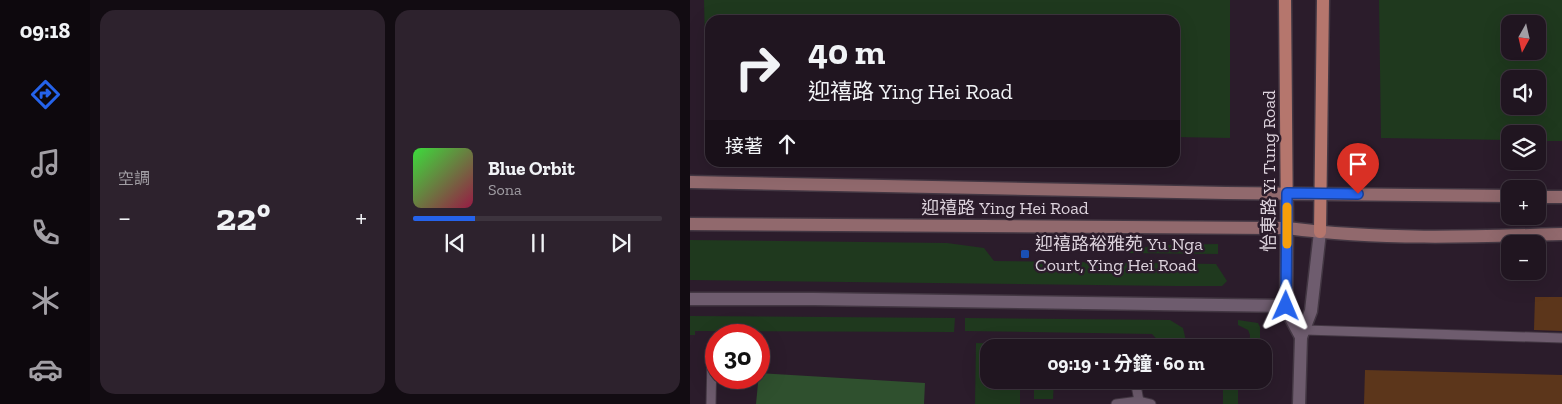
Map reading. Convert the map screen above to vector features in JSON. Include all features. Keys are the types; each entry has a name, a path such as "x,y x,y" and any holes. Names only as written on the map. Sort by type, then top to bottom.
{"main road":[{"name":"怡東路 Yi Tung Road","path":"1285,0 1287,228"},
{"path":"1320,232 1323,0"},
{"name":"迎禧路 Ying Hei Road","path":"690,182 1501,196"},
{"path":"1546,196 1562,197"},
{"name":"迎禧路 Ying Hei Road","path":"690,224 1287,228 1377,236 1562,234"}],"street":[{"name":"怡東路 Yi Tung Road","path":"1287,228 1286,309 1303,334"},
{"path":"1299,404 1303,334 1311,311 1320,232"},
{"path":"690,299 1286,306"}],"lane":[{"path":"1303,334 1562,338"},
{"path":"711,389 711,404"},
{"path":"1137,389 1139,401"},
{"path":"1116,404 1139,401 1151,404"}],"green space":[{"path":"704,0 1230,0 1230,138 1180,137 1180,15 705,15 705,42"},
{"path":"1379,0 1562,0 1562,141 1546,141 1546,125 1501,125 1501,140 1381,138"},
{"path":"690,240 947,243 984,248 994,261 1216,264 1227,281 1222,286 1175,286 690,280"},
{"path":"1218,244 1218,254 1125,253 1126,250 1160,245"},
{"path":"690,316 955,318 954,332 770,331 770,324 705,324 705,331 695,331 695,335 690,335"},
{"path":"965,318 1170,320 1183,328 1186,339 1157,339 1152,334 965,331"},
{"path":"1238,320 1258,323 1260,339 1250,339 1248,330 1238,325"},
{"path":"976,343 980,343 980,389 1020,389 1020,404 975,404"},
{"path":"770,374 925,383 924,404 756,404 757,389 770,389"},
{"path":"1034,389 1054,389 1053,399 1034,399"},
{"path":"1223,389 1238,389 1238,404 1223,404"}],"building":[{"path":"1535,297 1562,297 1562,331 1534,330"},
{"path":"1365,370 1562,375 1562,404 1364,404"}],"slow traffic":[{"path":"1287,207 1287,244"}],"place":[{"name":"迎禧路裕雅苑 Yu Nga Court, Ying Hei Road","path":"1025,254"}],"route":[{"path":"1286,306 1287,193 1358,194"}]}
